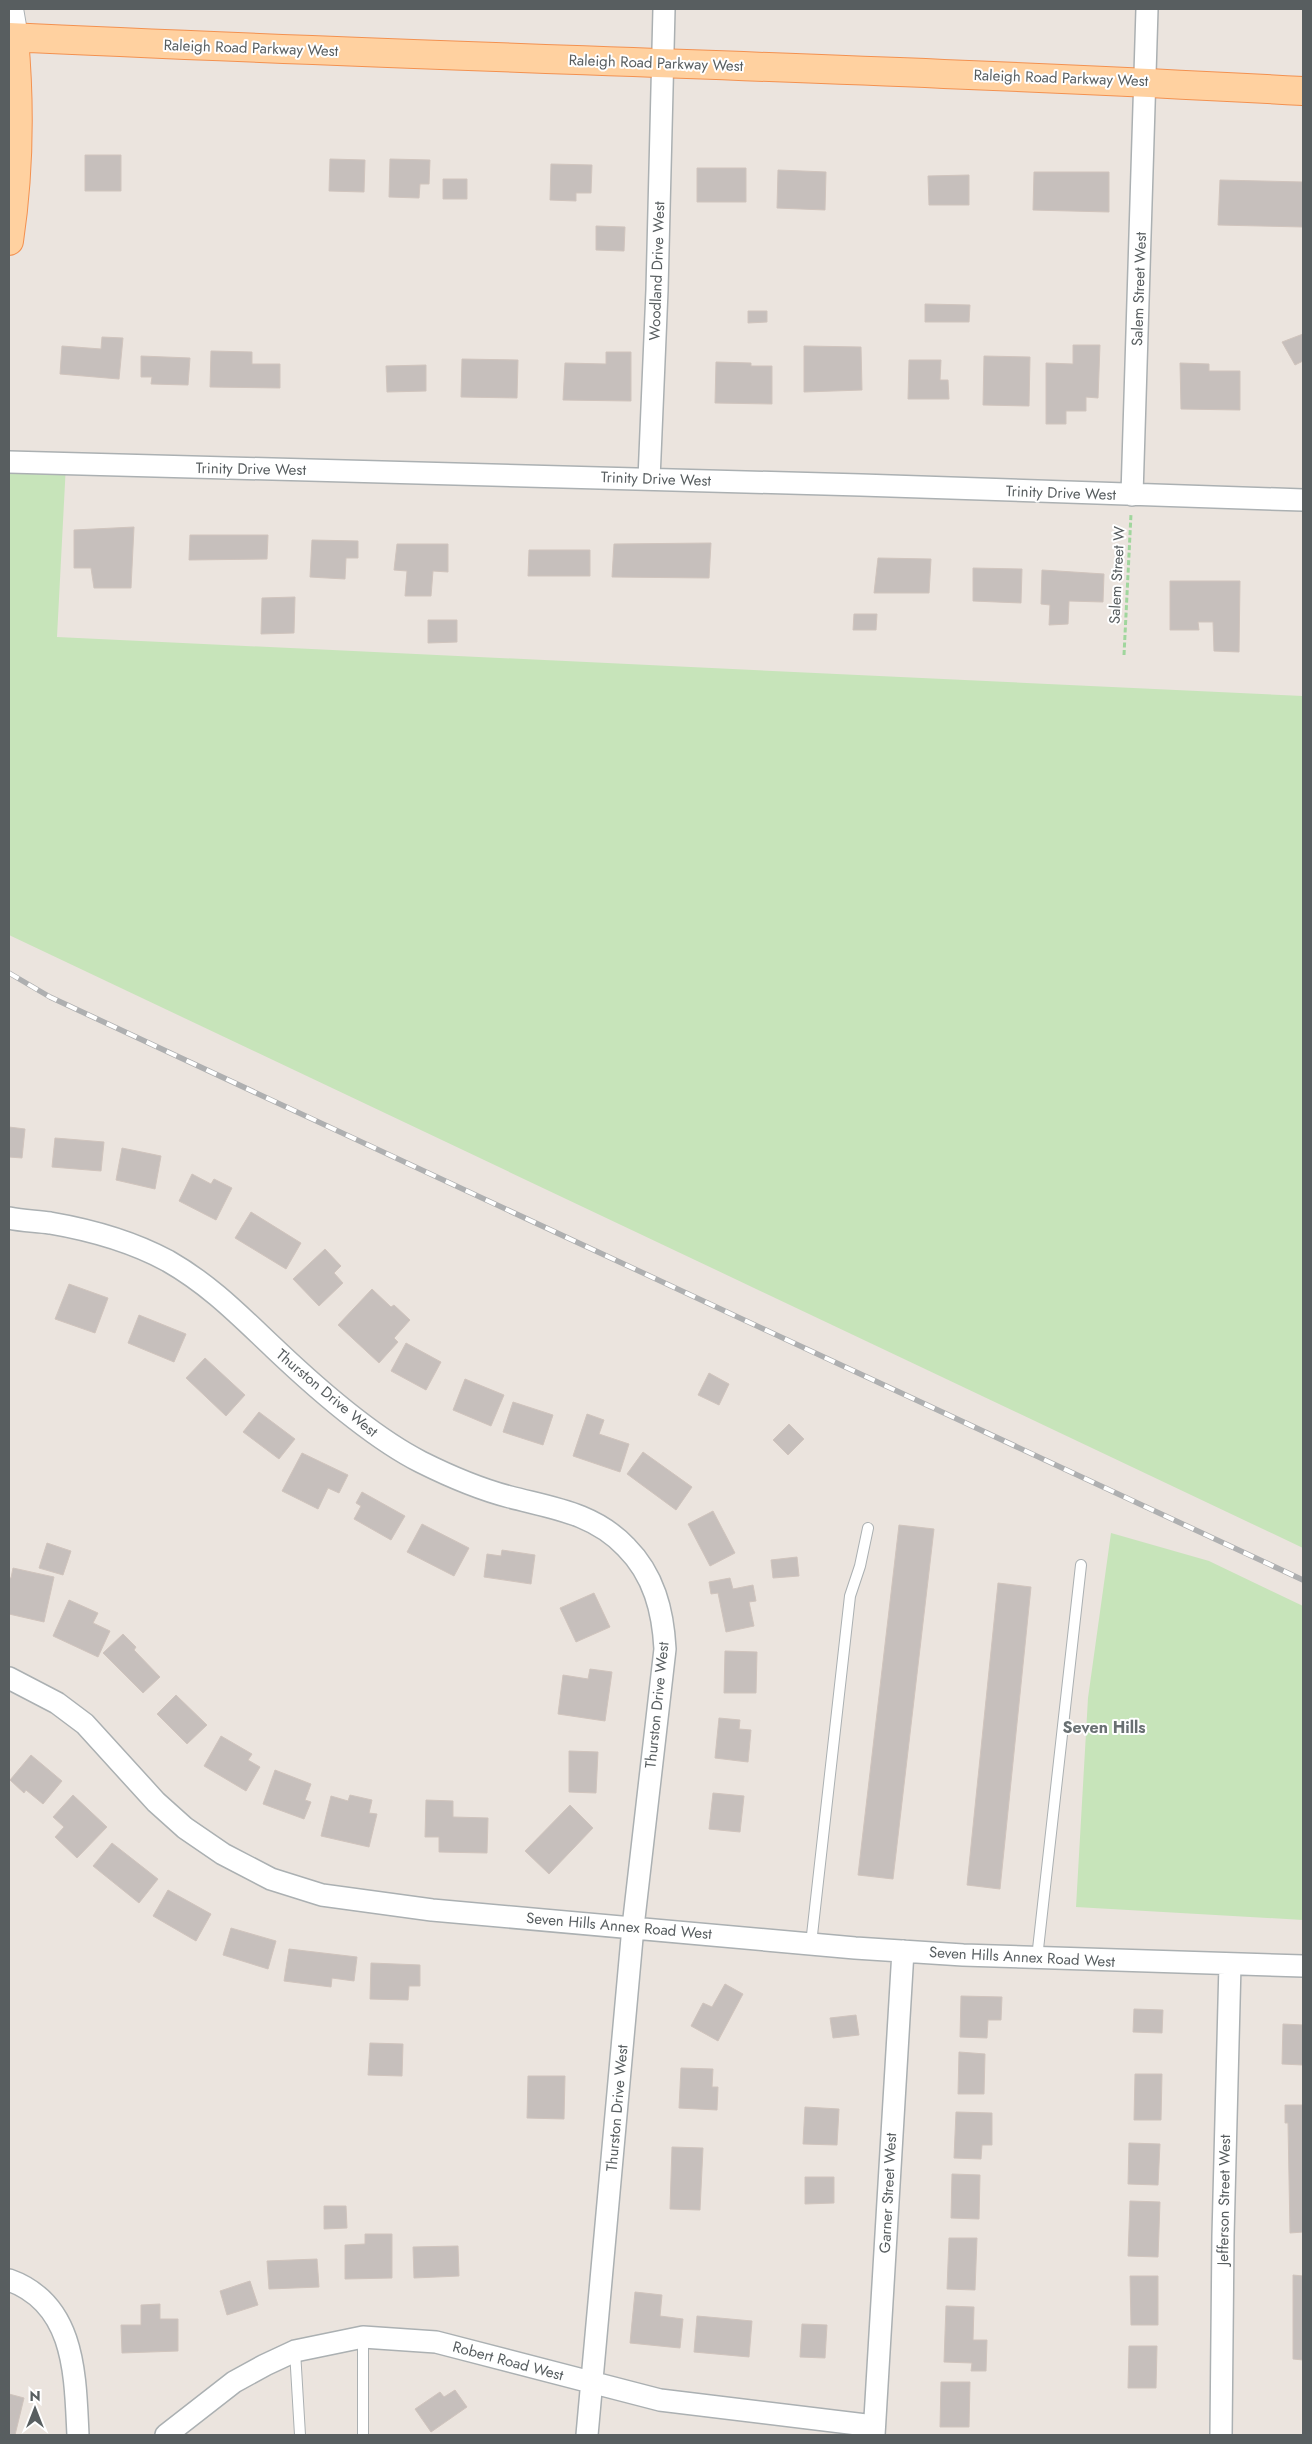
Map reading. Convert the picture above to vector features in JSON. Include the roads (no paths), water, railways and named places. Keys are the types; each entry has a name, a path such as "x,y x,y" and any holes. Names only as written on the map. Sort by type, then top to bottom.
{"main road":[{"path":"9,9 11,38 17,67 17,154 9,241"},
{"name":"Raleigh Road Parkway West","path":"11,38 1145,82 1303,91"}],"street":[{"name":"Woodland Drive West","path":"649,479 657,290 664,9"},
{"name":"Salem Street West","path":"1132,496 1147,9"},
{"name":"Trinity Drive West","path":"9,462 649,479 1303,500"},
{"name":"Thurston Drive West","path":"9,1218 84,1229 128,1243 167,1261 200,1281 233,1307 274,1348 383,1440 420,1461 465,1482 509,1497 582,1516 606,1529 626,1547 643,1568 657,1596 664,1622 665,1649 633,1927 587,2435"},
{"name":"Seven Hills Annex Road West","path":"9,1678 57,1703 85,1724 156,1802 185,1828 223,1854 271,1880 322,1895 432,1910 903,1951 1037,1958 1303,1966"},
{"name":"Garner Street West","path":"874,2431 903,1951"},
{"name":"Jefferson Street West","path":"1220,2435 1230,1964"},
{"path":"9,2280 32,2292 60,2322 75,2379 78,2435"},
{"name":"Robert Road West","path":"166,2435 234,2382 294,2351 363,2337 436,2342 660,2400 874,2431"}],"lane":[{"path":"811,1944 850,1596 860,1566 868,1528"},
{"path":"1037,1958 1081,1565"},
{"path":"363,2337 363,2435"},
{"path":"294,2351 300,2435"}],"railway":[{"path":"9,973 50,997 1303,1580"}],"district":[{"name":"Seven Hills","path":"1104,1727"}]}
